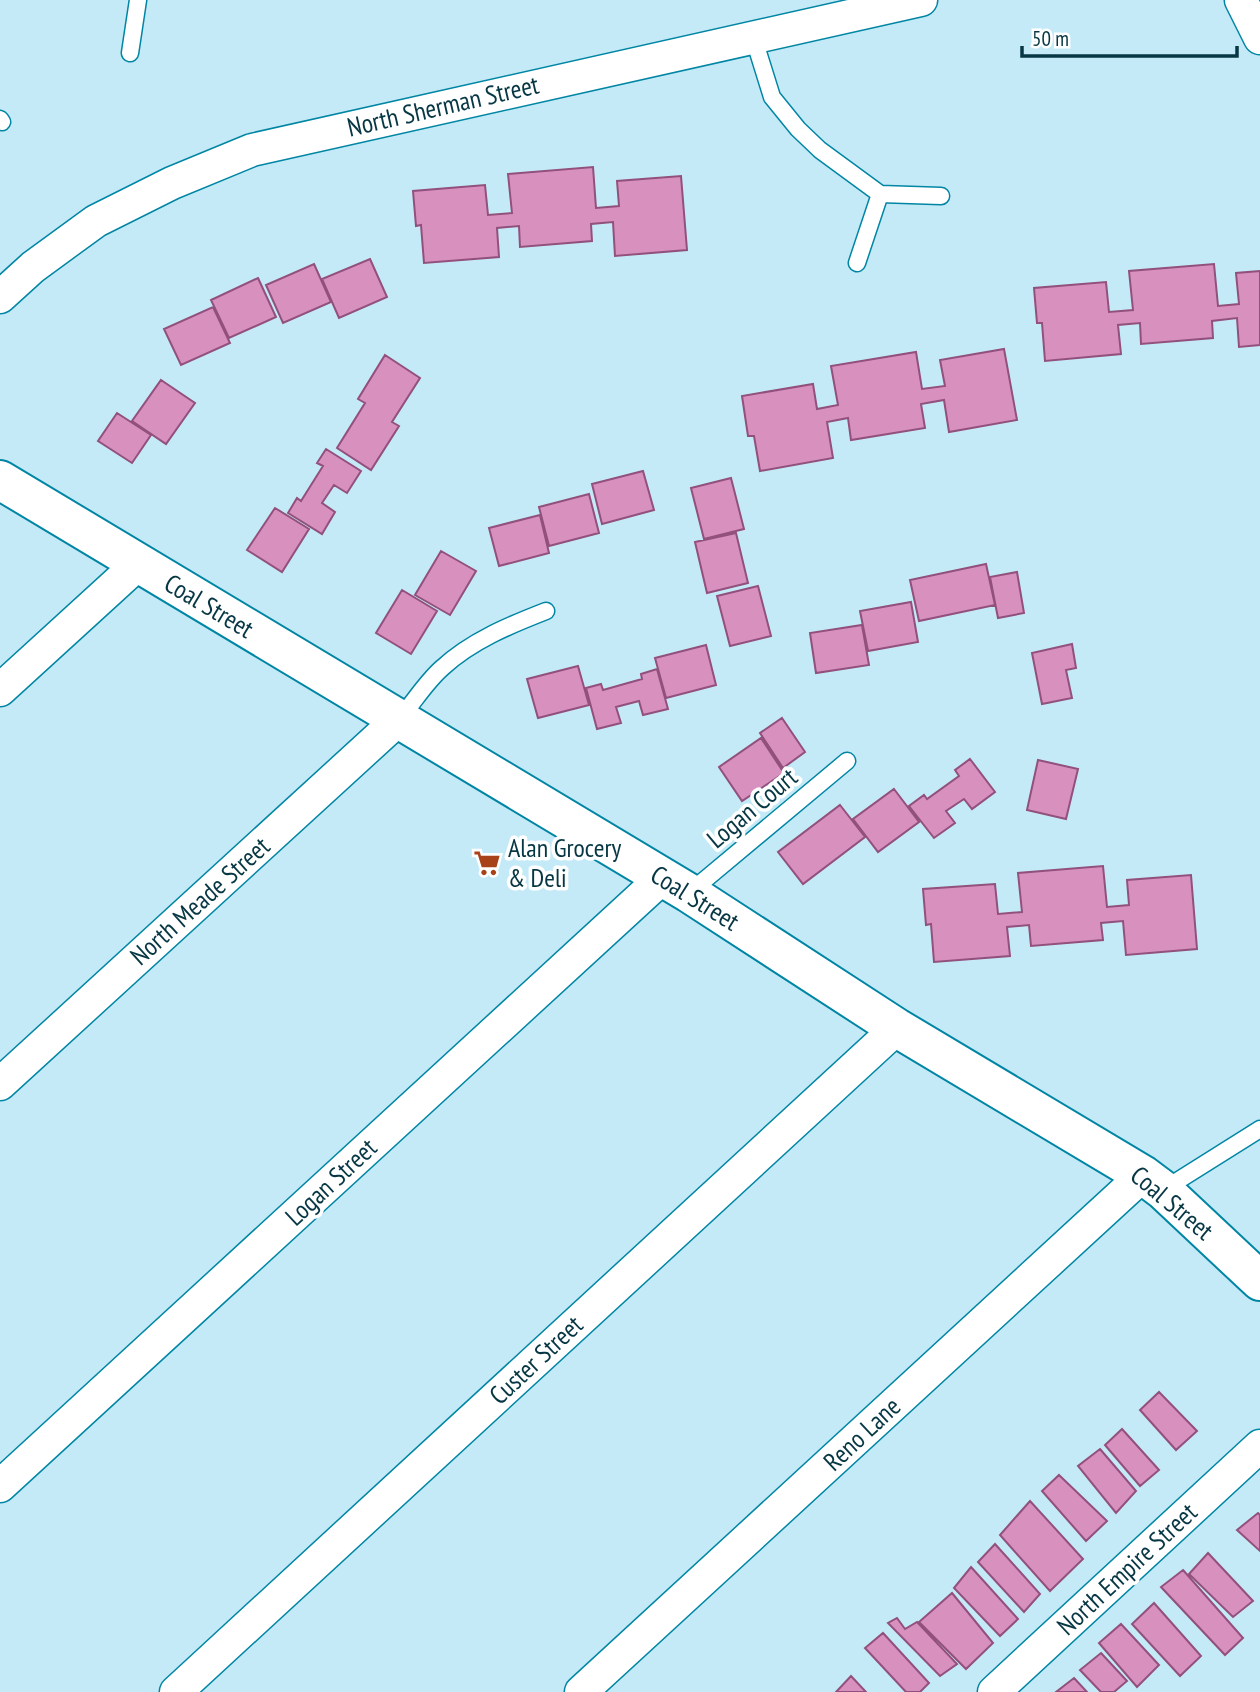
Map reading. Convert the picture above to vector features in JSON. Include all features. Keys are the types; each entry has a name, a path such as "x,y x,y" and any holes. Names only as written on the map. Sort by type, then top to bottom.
{"main road":[{"name":"Coal Street","path":"0,480 676,885 897,1028 1153,1182 1260,1281"}],"street":[{"name":"North Sherman Street","path":"0,296 33,267 96,220 172,183 252,150 921,0"},
{"path":"1241,0 1260,38"},
{"path":"0,690 138,564"},
{"name":"North Meade Street","path":"0,1084 400,718"},
{"name":"Logan Street","path":"0,1486 676,885"},
{"name":"Custer Street","path":"176,1692 897,1028"},
{"name":"Reno Lane","path":"581,1692 1153,1182"},
{"name":"North Empire Street","path":"994,1692 1260,1446"}],"lane":[{"path":"130,53 138,0"},
{"path":"753,36 772,97 798,130 820,150 880,194 941,196"},
{"path":"858,263 880,194"},
{"path":"400,718 442,668 478,642 512,624 546,611"},
{"name":"Logan Court","path":"676,885 847,761"},
{"path":"1153,1182 1260,1129"}],"building":[{"path":"593,167 596,208 619,206 617,181 681,176 687,250 615,256 613,222 591,224 592,241 520,247 519,226 497,228 499,257 424,263 421,225 416,226 413,191 485,185 488,215 512,213 508,174"},
{"path":"370,259 387,297 339,318 322,279"},
{"path":"314,264 331,302 283,323 266,285"},
{"path":"1214,264 1218,306 1239,304 1236,273 1260,271 1260,345 1239,347 1237,318 1212,321 1213,338 1141,344 1140,323 1118,325 1121,354 1045,361 1042,323 1037,323 1034,288 1106,282 1109,312 1133,310 1129,271"},
{"path":"258,278 276,317 229,338 211,300"},
{"path":"213,307 230,343 181,365 164,329"},
{"path":"1004,349 1017,420 949,432 944,400 921,404 925,428 851,440 848,418 827,422 833,458 760,471 754,436 748,436 742,396 813,384 817,409 838,405 831,366 916,352 922,389 945,386 940,360"},
{"path":"385,355 420,378 392,422 399,426 371,470 337,448 365,403 358,399"},
{"path":"161,380 195,403 166,444 132,421"},
{"path":"117,413 151,435 132,463 98,441"},
{"path":"326,449 361,471 347,493 334,485 322,503 335,512 322,534 288,513 297,498 301,501 323,466 317,463"},
{"path":"643,471 654,510 602,524 592,484"},
{"path":"731,478 744,529 704,539 691,488"},
{"path":"589,494 599,533 549,546 539,507"},
{"path":"275,508 309,529 282,572 247,550"},
{"path":"540,515 549,553 499,566 489,528"},
{"path":"736,533 748,583 707,593 695,542"},
{"path":"441,551 476,571 450,615 415,595"},
{"path":"986,564 995,605 919,621 910,580"},
{"path":"1017,572 1024,613 998,618 990,577"},
{"path":"758,586 771,636 730,646 717,596"},
{"path":"402,590 437,611 411,654 376,633"},
{"path":"911,602 918,642 868,651 860,611"},
{"path":"862,625 869,665 816,673 810,633"},
{"path":"1072,644 1076,668 1066,670 1072,698 1042,704 1032,653"},
{"path":"706,645 716,685 666,698 655,658"},
{"path":"578,666 589,705 538,718 527,679"},
{"path":"657,669 668,709 643,715 639,701 616,707 621,723 597,729 586,688 601,684 603,690 642,679 641,674"},
{"path":"782,718 805,752 783,768 760,733"},
{"path":"761,738 784,773 742,801 719,767"},
{"path":"970,759 995,792 972,809 964,799 946,811 955,823 934,838 909,806 924,795 927,799 959,776 955,770"},
{"path":"1038,760 1078,769 1066,819 1027,810"},
{"path":"894,789 919,822 878,852 853,819"},
{"path":"840,805 865,837 803,884 778,852"},
{"path":"1103,866 1107,907 1129,905 1127,880 1191,875 1197,949 1126,955 1123,921 1101,923 1103,940 1031,946 1029,925 1007,927 1010,956 934,962 931,924 926,925 923,889 995,884 998,914 1022,912 1018,873"},
{"path":"1159,1392 1197,1431 1176,1450 1140,1410"},
{"path":"1122,1429 1159,1470 1140,1486 1105,1445"},
{"path":"1100,1449 1136,1491 1116,1513 1078,1466"},
{"path":"1059,1475 1107,1521 1086,1541 1042,1491"},
{"path":"1030,1501 1083,1559 1050,1591 1000,1535"},
{"path":"1258,1513 1260,1515 1260,1551 1237,1530"},
{"path":"995,1544 1040,1594 1024,1612 978,1562"},
{"path":"1208,1553 1253,1601 1233,1617 1189,1574"},
{"path":"971,1567 1018,1619 1000,1636 954,1588"},
{"path":"1183,1570 1243,1638 1225,1655 1161,1587"},
{"path":"952,1593 993,1643 966,1669 919,1622"},
{"path":"1154,1603 1201,1656 1180,1676 1132,1624"},
{"path":"897,1618 905,1629 917,1622 957,1664 940,1676 888,1623"},
{"path":"1121,1624 1159,1665 1137,1687 1099,1643"},
{"path":"883,1633 929,1683 920,1692 906,1692 865,1648"},
{"path":"1101,1653 1127,1681 1114,1692 1101,1692 1080,1670"},
{"path":"851,1676 866,1692 836,1692"},
{"path":"1074,1678 1087,1692 1056,1692"}],"place":[{"name":"Alan Grocery & Deli","path":"487,863"}]}
